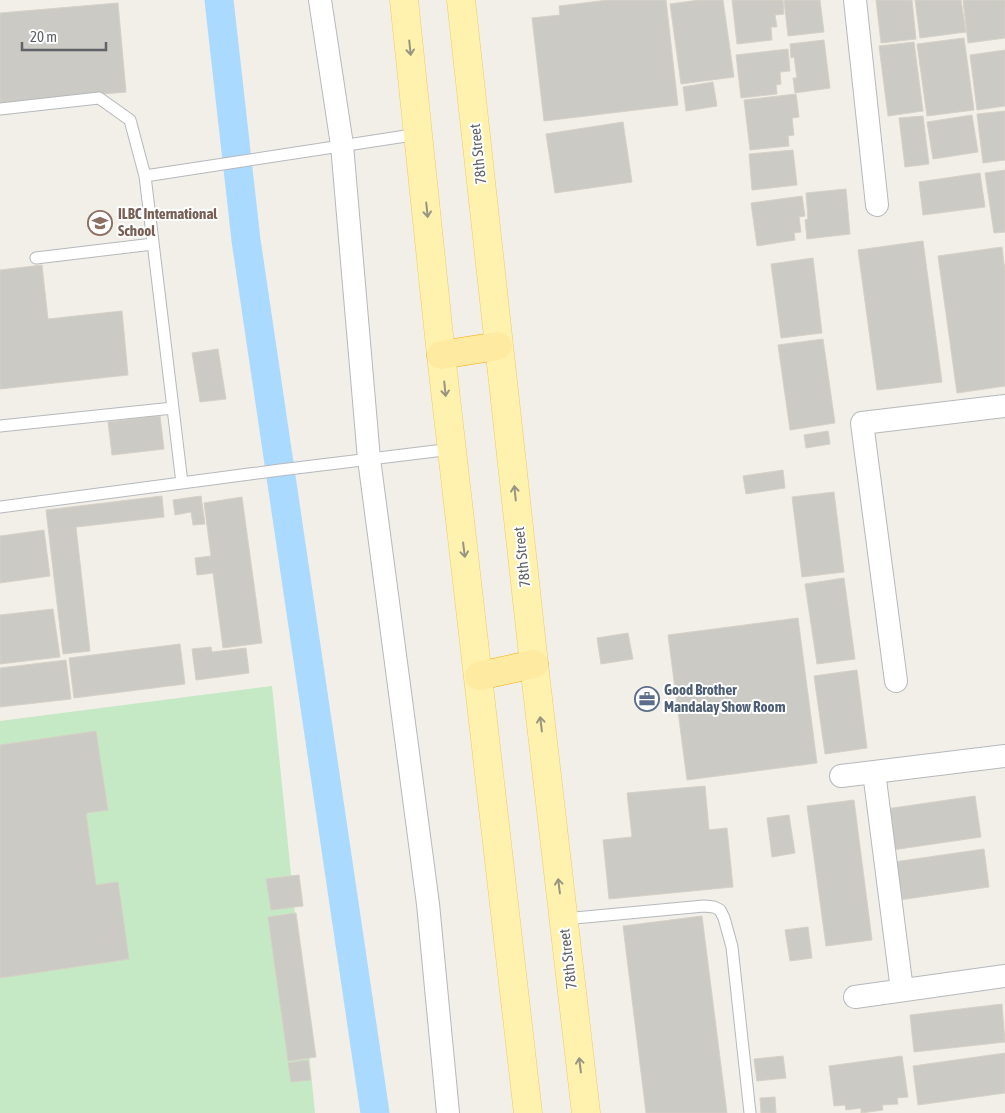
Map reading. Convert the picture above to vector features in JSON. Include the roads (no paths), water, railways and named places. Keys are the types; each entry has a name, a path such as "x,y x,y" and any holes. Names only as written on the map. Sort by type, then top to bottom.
{"highway":[{"path":"442,355 498,346"},
{"path":"479,676 534,664"}],"main road":[{"path":"404,0 452,449 528,1113"},
{"name":"78th Street","path":"462,0 498,346 586,1113"}],"street":[{"path":"320,0 342,145 368,459 428,904 448,1113"},
{"path":"854,0 877,205"},
{"path":"896,681 862,423 1005,406"},
{"path":"841,776 1005,756"},
{"path":"874,772 902,990"},
{"path":"855,998 1005,976"}],"lane":[{"path":"0,108 100,98 130,120 145,176 182,483"},
{"path":"145,176 419,134"},
{"path":"36,258 153,244"},
{"path":"0,426 173,408"},
{"path":"0,507 452,449"},
{"path":"563,919 704,906 720,910 732,947 750,1113"}],"waterway":[{"path":"219,0 246,240 375,1113"}],"place":[{"name":"ILBC International School","path":"100,223"},
{"name":"Good Brother Mandalay Show Room","path":"647,699"}]}
